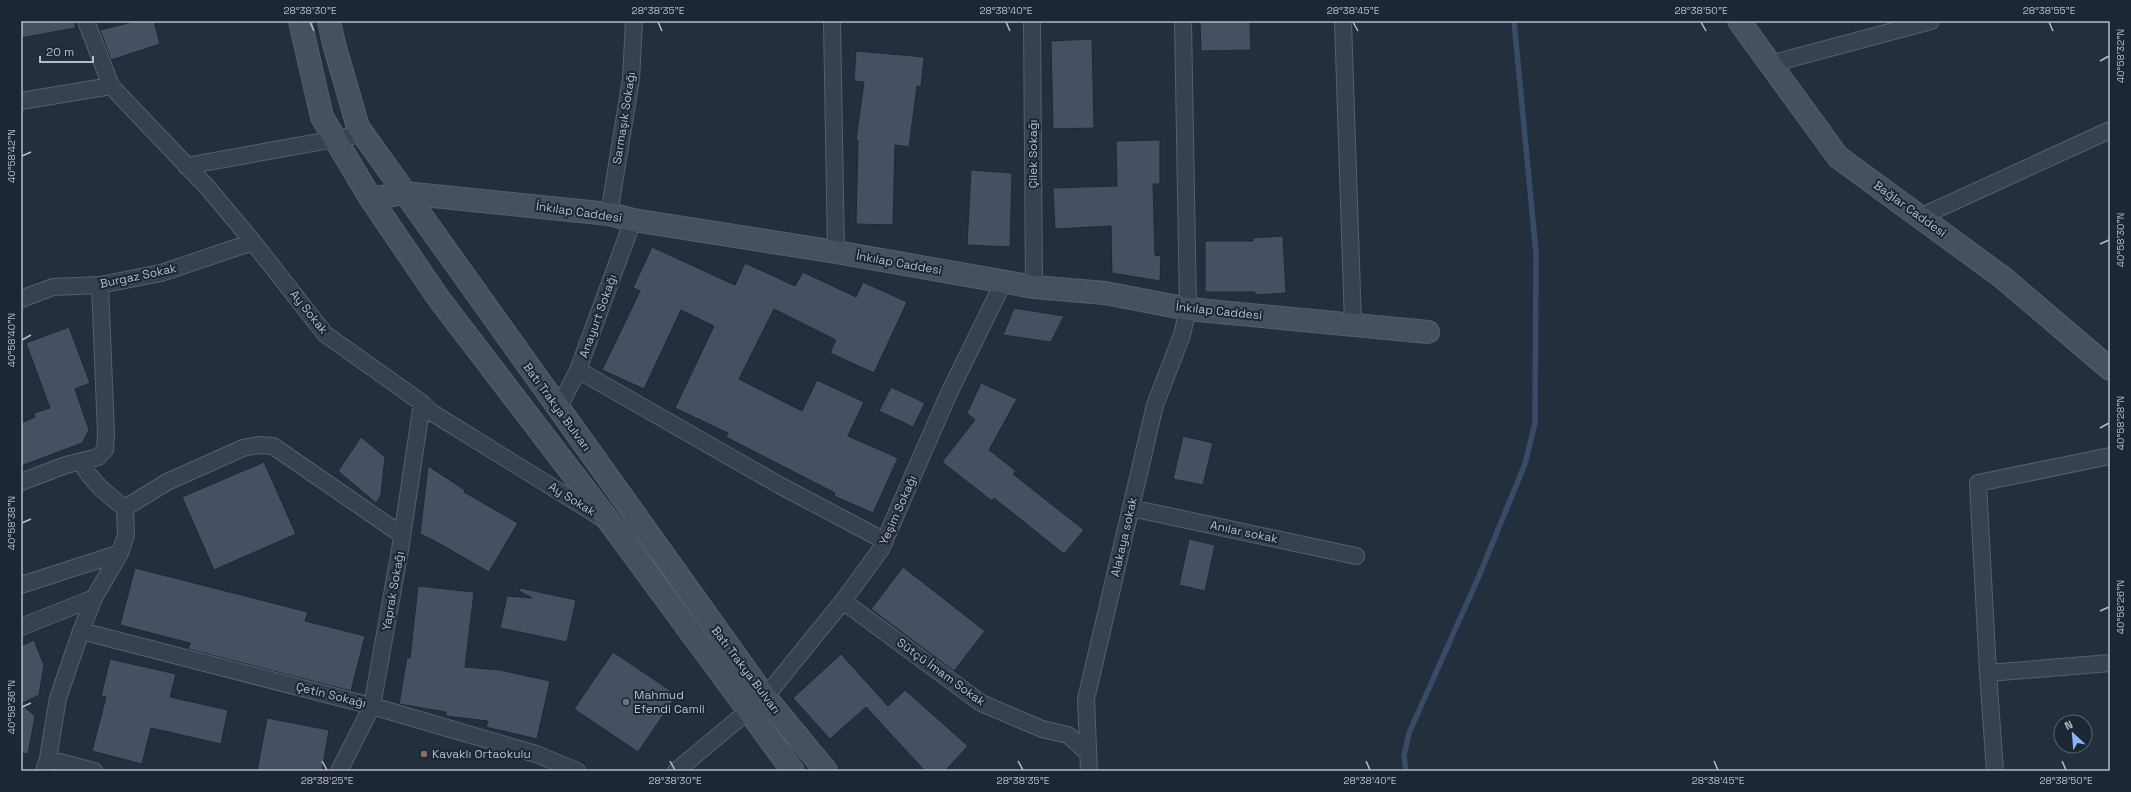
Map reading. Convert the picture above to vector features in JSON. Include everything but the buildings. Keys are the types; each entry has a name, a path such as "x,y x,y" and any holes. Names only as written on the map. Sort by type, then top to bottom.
{"main road":[{"name":"Batı Trakya Bulvarı","path":"300,21 322,117 371,199 439,299 611,524 793,771"},
{"name":"Batı Trakya Bulvarı","path":"329,21 334,44 358,127 765,697 826,771"},
{"name":"Bağlar Caddesi","path":"1739,21 1838,157 2002,277 2110,369"},
{"name":"İnkılap Caddesi","path":"371,199 404,193 608,214 633,220 836,252 1034,287 1106,293 1188,309 1428,332"}],"street":[{"name":"Ay Sokak","path":"86,21 111,86 186,166 254,242 325,334 422,402 431,412 611,524"},
{"name":"Sarmaşık Sokağı","path":"608,214 631,79 634,21"},
{"path":"832,21 836,252"},
{"name":"Çilek Sokağı","path":"1032,21 1034,287"},
{"name":"Alakaya sokak","path":"1089,771 1087,752 1086,699 1155,405 1182,335 1188,309 1183,21"},
{"path":"1343,21 1352,324"},
{"path":"1770,64 1931,21"},
{"path":"21,101 111,86"},
{"path":"1920,217 2110,130"},
{"path":"186,166 363,134"},
{"name":"Anayurt Sokağı","path":"558,409 578,370 633,220"},
{"name":"Burgaz Sokak","path":"21,300 53,287 100,285 161,273 254,242"},
{"name":"Yeşim Sokağı","path":"676,771 749,712 765,697 844,601 881,549 949,393 1004,281"},
{"path":"21,482 98,457 105,450 106,434 100,285"},
{"path":"578,370 781,486 885,540"},
{"name":"Yaprak Sokağı","path":"339,771 372,706 402,535 422,402"},
{"path":"124,508 167,482 243,448 258,445 273,446 402,535"},
{"path":"1995,771 1988,673 1978,483 2110,456"},
{"path":"81,462 90,478 102,491 124,508 126,535 120,553 94,598 81,631 58,698 46,765 94,771"},
{"name":"Anılar sokak","path":"1131,508 1356,556"},
{"path":"21,585 120,553"},
{"path":"21,627 94,598"},
{"name":"Sütçü İmam Sokak","path":"844,601 981,703 1042,729 1068,735 1087,752"},
{"name":"Çetin Sokağı","path":"81,631 372,706 536,754 577,771"},
{"path":"1988,673 2110,663"}],"waterway":[{"path":"1406,771 1404,756 1409,733 1479,576 1525,464 1535,423 1536,253 1514,21"}],"place":[{"name":"Mahmud Efendi Camii","path":"626,702"},
{"name":"Kavaklı Ortaokulu","path":"424,754"}]}
